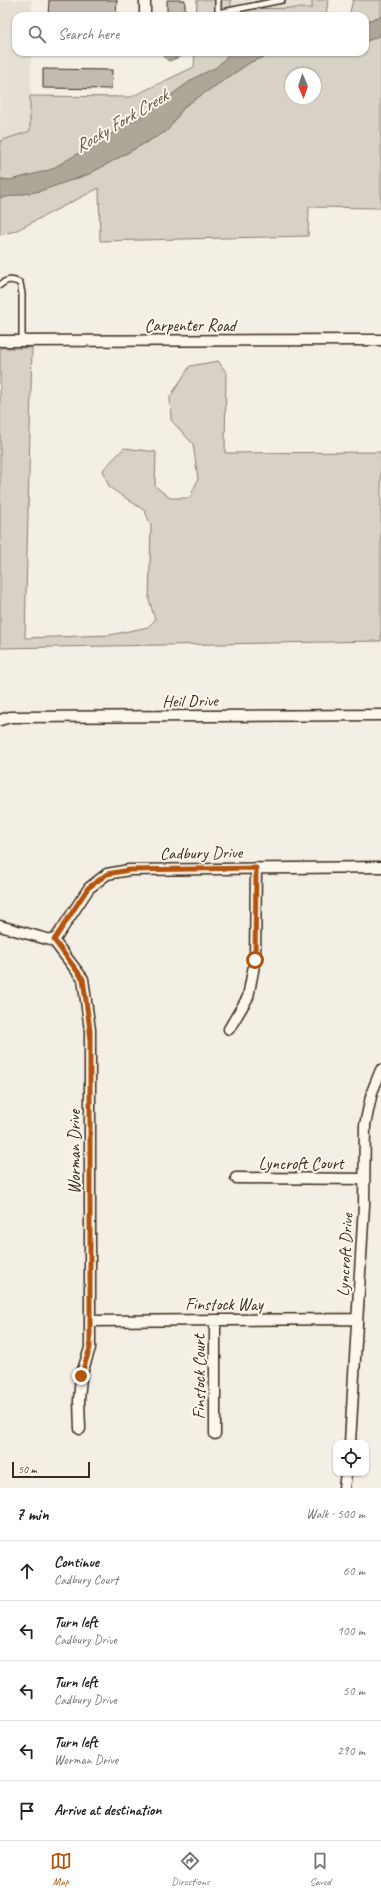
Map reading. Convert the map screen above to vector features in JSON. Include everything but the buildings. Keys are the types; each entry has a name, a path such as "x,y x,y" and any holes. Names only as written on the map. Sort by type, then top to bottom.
{"street":[{"path":"145,0 145,12"},
{"name":"Carpenter Road","path":"0,341 381,340"},
{"name":"Heil Drive","path":"0,720 10,718 381,715"},
{"name":"Cadbury Drive","path":"54,940 88,888 107,874 129,870 381,867"},
{"path":"229,1029 248,997 255,960 256,868"},
{"path":"0,926 54,940"},
{"name":"Worman Drive","path":"54,940 83,979 90,1030 90,1348 81,1376 79,1394 80,1429"},
{"name":"Lyncroft Drive","path":"350,1440 364,1179 365,1126 372,1092 381,1070"},
{"name":"Lyncroft Court","path":"236,1178 364,1179"},
{"name":"Finstock Way","path":"90,1321 357,1319"},
{"name":"Finstock Court","path":"215,1320 216,1434"},
{"path":"344,1488 346,1476"}],"lane":[{"path":"218,0 218,12"},
{"path":"223,12 282,0"},
{"path":"0,285 5,281 13,280 20,283 22,294 22,342"}],"shaded area":[{"path":"0,0 32,0 31,12 12,12 12,56 31,56 30,131 0,141"},
{"path":"197,0 231,0 231,9 312,8 312,0 328,0 326,12 196,12"},
{"path":"231,0 312,0 312,8 230,9"},
{"path":"353,0 381,0 381,16 369,20 369,12 350,12"},
{"path":"381,16 381,35 369,40 369,20"},
{"path":"381,35 381,208 309,207 308,236 100,241 99,188 15,231 0,235 0,198 40,191 89,174 167,131 185,106 251,62 266,56 369,56 369,40"},
{"path":"164,56 181,56 169,61"},
{"path":"195,56 227,56 217,67 196,77 142,116 50,170 11,180 0,179 0,141 30,131 30,96 131,97 194,67"},
{"name":"Rocky Fork Creek","path":"227,56 266,56 251,62 185,106 167,131 89,174 40,191 0,198 0,179 11,180 50,170 142,116 196,77 217,67"},
{"path":"0,348 32,348 25,638 110,635 148,627 155,620 149,599 151,526 145,511 109,487 103,470 124,448 156,452 155,486 170,498 190,498 198,479 193,444 171,420 170,397 190,366 218,361 226,372 225,453 381,452 381,641 0,648"}],"route":[{"path":"81,1376 90,1348 90,1030 83,979 54,940 88,888 107,874 129,870 256,868 257,920 255,960"}]}
